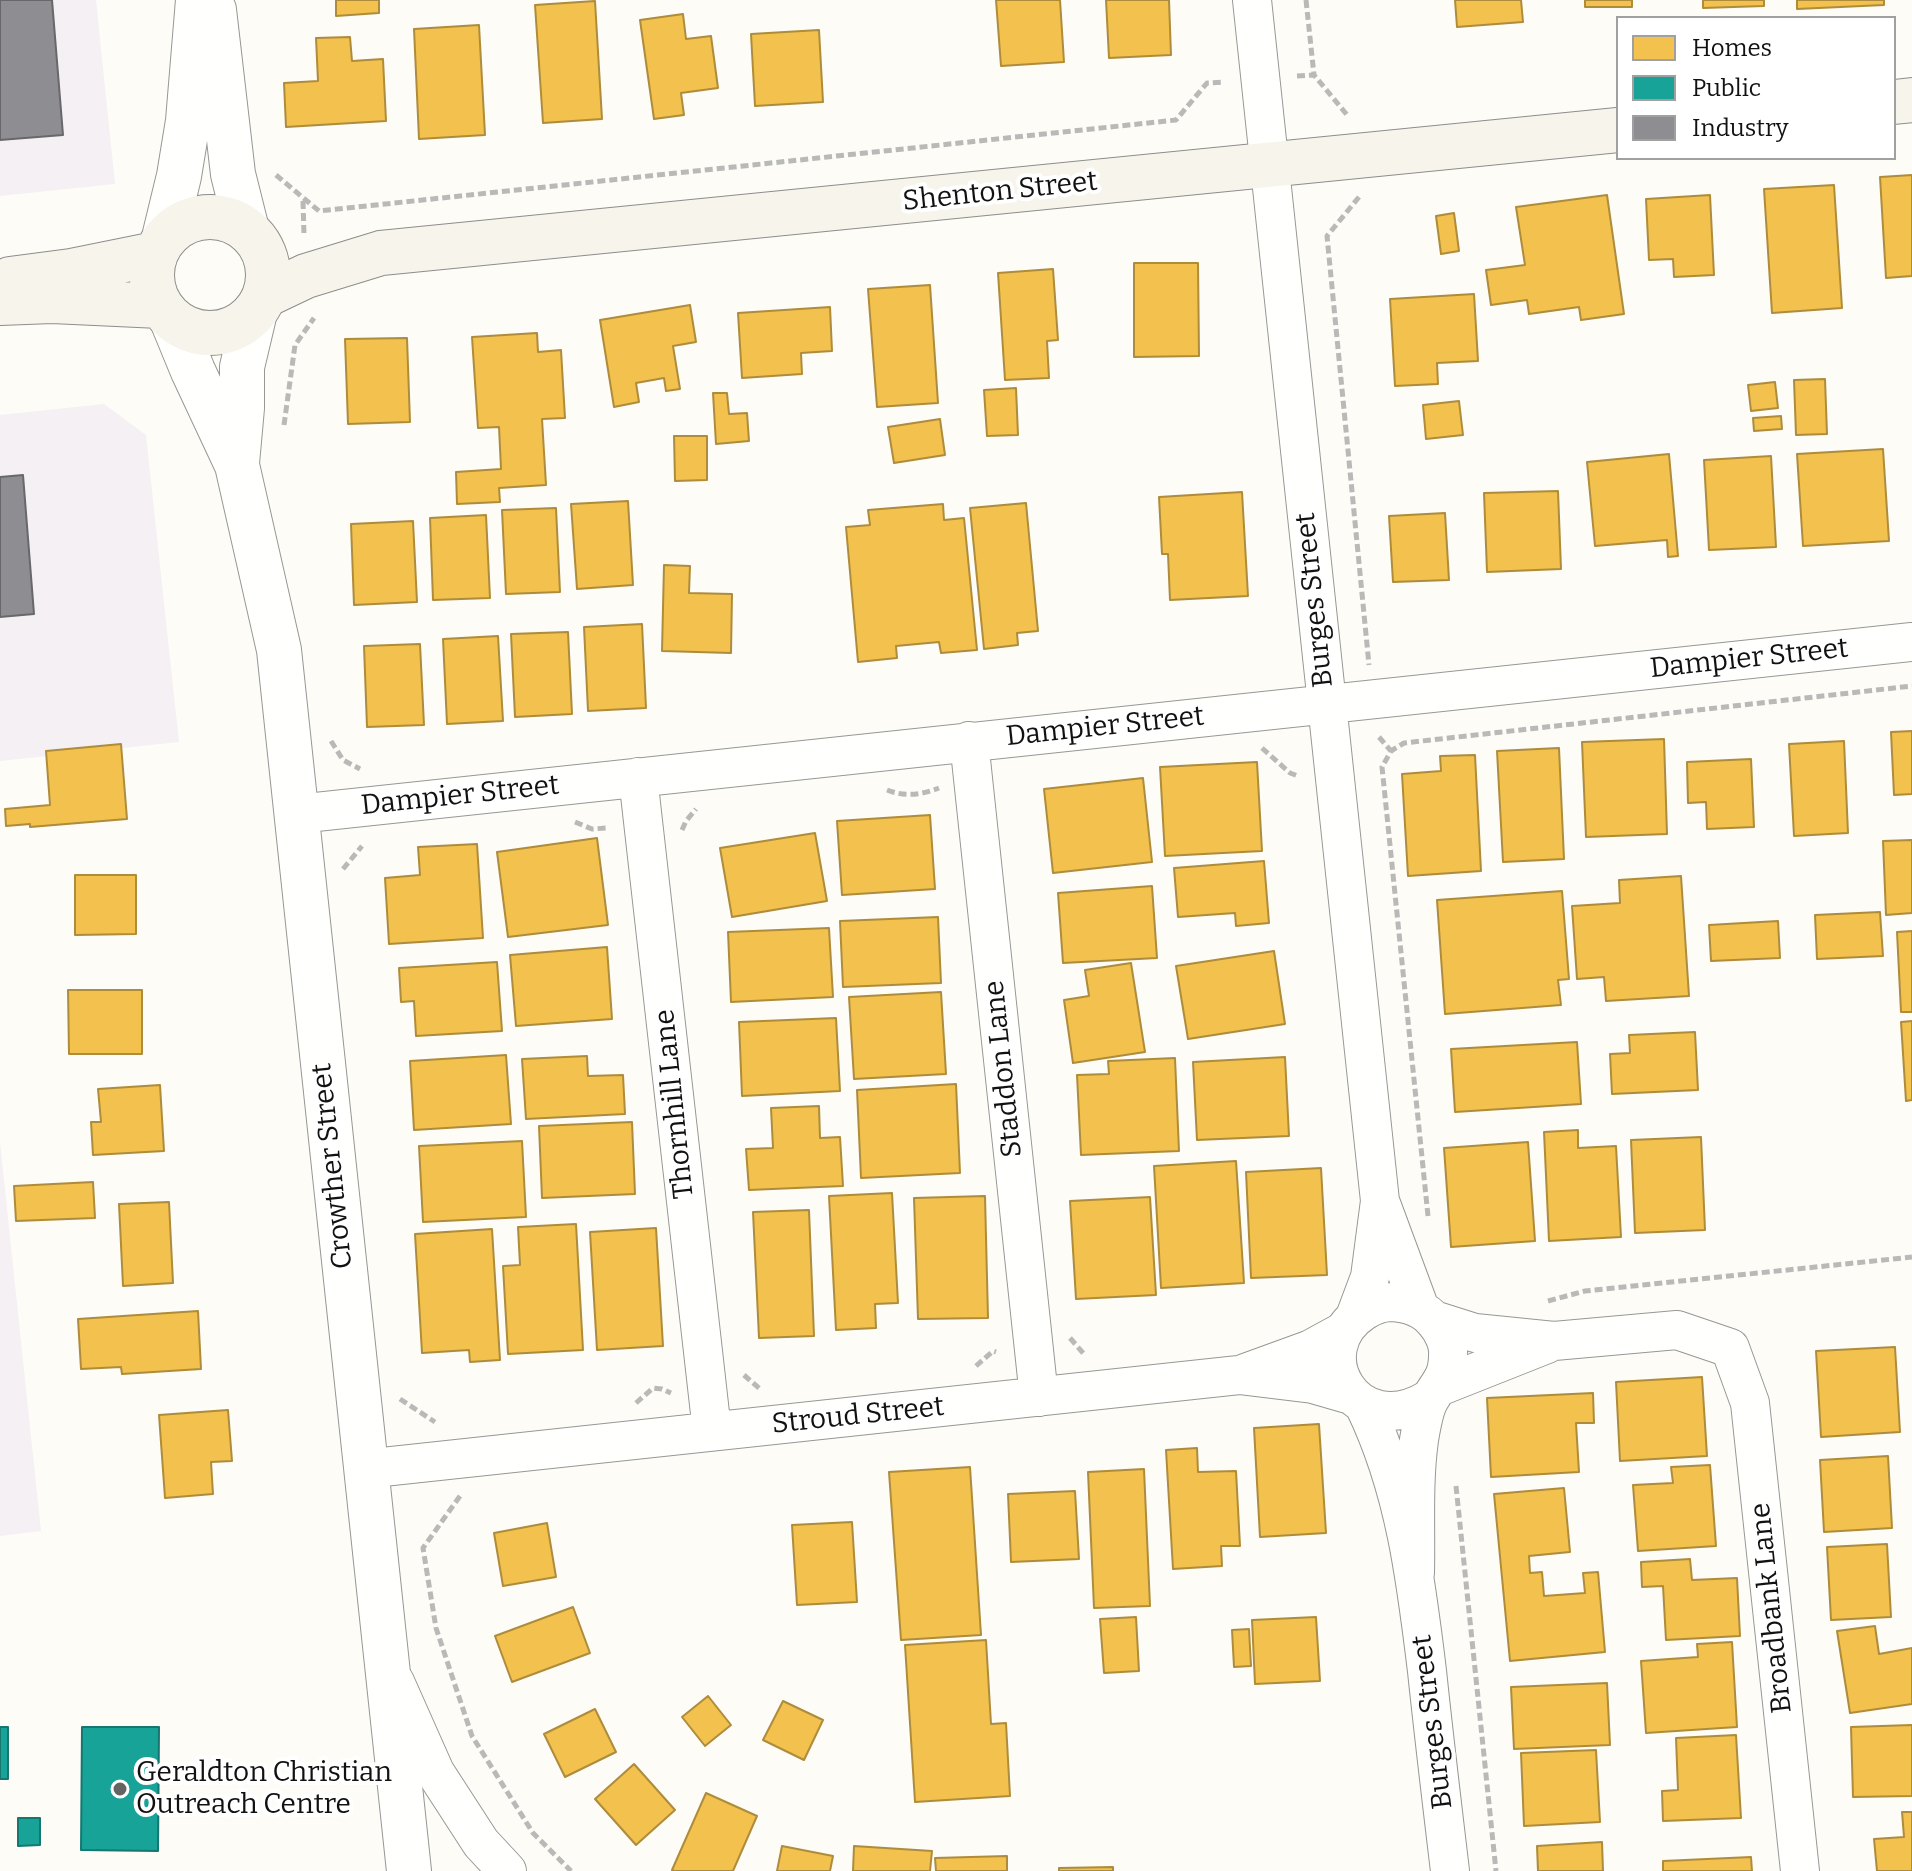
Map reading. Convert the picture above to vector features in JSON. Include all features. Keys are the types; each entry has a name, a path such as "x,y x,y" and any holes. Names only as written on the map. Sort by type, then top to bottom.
{"main road":[{"name":"Shenton Street","path":"260,304 306,276 381,253 1616,130"},
{"path":"213,216 231,220 253,236 267,269 260,304 241,324 224,331 206,333 188,329 166,313 153,289 151,271 160,246 178,225 195,218 213,216"},
{"name":"Shenton Street","path":"253,236 381,253"},
{"path":"0,280 71,271 160,246"},
{"path":"0,303 52,301 166,313"}],"street":[{"path":"160,246 179,176 188,121 198,0"},
{"path":"213,0 233,174 253,236"},
{"name":"Burges Street","path":"1252,0 1380,1201 1370,1277 1350,1324"},
{"name":"Crowther Street","path":"237,465 242,367 260,304"},
{"name":"Crowther Street","path":"166,313 237,465 279,650 409,1871"},
{"name":"Dampier Street","path":"297,814 1912,642"},
{"name":"Staddon Lane","path":"969,741 1039,1397"},
{"name":"Thornhill Lane","path":"638,777 712,1431"},
{"name":"Burges Street","path":"1380,1201 1427,1315"},
{"path":"1239,1375 1311,1349 1370,1307 1387,1302 1404,1303 1475,1333 1554,1341"},
{"path":"1427,1315 1444,1334 1449,1351 1447,1369 1435,1393"},
{"path":"1350,1324 1338,1347 1342,1380 1358,1400 1380,1411 1396,1413 1414,1409 1435,1393 1554,1341"},
{"name":"Broadbank Lane","path":"1554,1341 1677,1330 1730,1348 1750,1403 1800,1871"},
{"name":"Stroud Street","path":"364,1469 1239,1375 1313,1384 1358,1400"},
{"name":"Burges Street","path":"1415,1573 1419,1438 1435,1393"},
{"name":"Burges Street","path":"1358,1400 1382,1441 1415,1573 1450,1871"},
{"path":"385,1658 435,1772 481,1843 507,1871"}],"path":[{"path":"1306,0 1314,75"},
{"path":"274,167 274,173 319,211 1176,120 1207,83 1236,81"},
{"path":"1368,196 1357,197 1327,236 1368,660"},
{"path":"303,200 304,224"},
{"path":"282,438 295,345 317,313"},
{"path":"1428,1219 1382,767 1391,751 1404,743 1912,686"},
{"path":"1376,735 1391,751"},
{"path":"329,738 343,760 366,773"},
{"path":"1255,742 1290,773 1303,778"},
{"path":"874,786 898,795 922,794 941,787"},
{"path":"679,837 686,821 699,805"},
{"path":"567,815 581,827 607,828 614,824"},
{"path":"338,879 343,868 370,841"},
{"path":"1539,1303 1585,1291 1912,1257"},
{"path":"1067,1325 1077,1346 1094,1359"},
{"path":"973,1370 980,1360 993,1351 1004,1352"},
{"path":"740,1368 745,1377 763,1392"},
{"path":"627,1413 653,1388 670,1393"},
{"path":"398,1397 446,1430"},
{"path":"1455,1479 1496,1871"},
{"path":"464,1483 460,1498 423,1548 436,1628 472,1736 533,1833 571,1871"}],"shaded area":[{"path":"0,0 96,0 115,184 0,196"},
{"path":"104,404 146,435 179,742 0,761 0,415"},
{"path":"0,1142 41,1531 0,1536"}],"building: Homes":[{"path":"336,0 379,0 379,13 336,16"},
{"path":"996,0 1060,0 1064,62 1001,66"},
{"path":"1106,0 1169,0 1171,55 1109,58"},
{"path":"1455,0 1521,0 1523,22 1457,27"},
{"path":"1585,0 1632,0 1632,7 1585,7"},
{"path":"1703,0 1764,0 1764,6 1703,8"},
{"path":"1797,0 1884,0 1884,5 1797,9"},
{"path":"595,1 602,119 543,123 535,5"},
{"path":"683,14 686,39 711,36 718,88 681,93 684,115 654,119 640,20"},
{"path":"479,25 485,135 419,139 414,29"},
{"path":"819,30 823,102 755,106 751,34"},
{"path":"350,37 352,61 383,59 386,121 286,127 284,83 318,81 316,38"},
{"path":"1912,175 1912,276 1886,278 1880,177"},
{"path":"1834,185 1842,308 1772,313 1764,189"},
{"path":"1607,195 1624,314 1581,320 1579,307 1529,314 1527,300 1491,305 1486,270 1525,265 1516,207"},
{"path":"1710,195 1714,275 1674,277 1673,259 1649,260 1646,199"},
{"path":"1454,213 1459,251 1441,254 1436,216"},
{"path":"1134,263 1198,263 1199,356 1134,357"},
{"path":"1053,269 1058,340 1047,341 1049,378 1005,380 998,273"},
{"path":"930,285 938,403 877,407 868,289"},
{"path":"1474,294 1478,361 1437,363 1438,384 1395,386 1390,299"},
{"path":"690,305 696,342 673,346 680,389 666,391 664,378 636,383 639,402 614,407 600,320"},
{"path":"830,307 832,351 801,353 802,374 742,378 738,313"},
{"path":"537,333 538,352 561,350 565,418 542,419 546,485 499,488 500,502 457,504 456,472 501,469 499,427 478,428 472,337"},
{"path":"407,338 410,422 348,424 345,339"},
{"path":"1825,379 1827,434 1796,435 1794,380"},
{"path":"1775,382 1778,408 1751,411 1748,385"},
{"path":"1016,388 1018,435 987,436 984,390"},
{"path":"713,393 727,393 729,414 747,413 749,441 716,444"},
{"path":"1459,401 1463,435 1426,439 1423,405"},
{"path":"1781,416 1782,429 1754,431 1753,418"},
{"path":"940,419 945,455 894,463 888,427"},
{"path":"674,436 707,436 707,480 675,481"},
{"path":"1883,449 1889,541 1803,546 1797,454"},
{"path":"1669,454 1678,556 1668,557 1667,540 1595,546 1587,462"},
{"path":"1771,456 1776,547 1709,550 1704,460"},
{"path":"1558,491 1561,569 1487,572 1484,493"},
{"path":"1242,492 1248,596 1170,600 1168,554 1162,554 1159,497"},
{"path":"628,501 633,585 577,589 571,504"},
{"path":"1026,503 1038,631 1017,633 1018,645 984,649 970,508"},
{"path":"943,504 944,520 964,518 977,650 941,653 939,642 896,646 897,658 858,662 846,527 870,525 868,510"},
{"path":"556,508 560,592 506,594 502,510"},
{"path":"1445,513 1449,580 1393,582 1389,516"},
{"path":"486,515 490,598 433,600 430,518"},
{"path":"413,521 417,602 354,605 351,524"},
{"path":"664,565 690,566 689,593 732,594 731,653 662,651"},
{"path":"642,624 646,708 588,711 584,627"},
{"path":"568,632 572,714 515,717 511,634"},
{"path":"498,636 503,721 447,724 443,639"},
{"path":"420,644 424,725 367,727 364,646"},
{"path":"1912,731 1912,794 1894,795 1891,732"},
{"path":"1664,739 1667,834 1586,837 1582,742"},
{"path":"1844,741 1848,833 1794,836 1789,744"},
{"path":"121,744 127,819 6,826 5,809 50,805 46,751"},
{"path":"1559,748 1564,859 1503,862 1497,751"},
{"path":"1475,755 1481,871 1408,876 1402,774 1441,771 1440,756"},
{"path":"1751,759 1754,827 1707,829 1706,802 1688,803 1687,762"},
{"path":"1257,762 1262,851 1165,856 1160,767"},
{"path":"1143,778 1152,862 1053,873 1044,789"},
{"path":"930,815 935,889 842,895 837,821"},
{"path":"815,833 827,901 732,917 720,848"},
{"path":"597,838 608,925 508,937 497,852"},
{"path":"1912,840 1912,913 1886,915 1883,841"},
{"path":"477,844 483,938 389,944 385,878 420,875 418,847"},
{"path":"1264,861 1269,923 1236,926 1235,913 1178,917 1174,868"},
{"path":"75,875 136,875 136,934 75,935"},
{"path":"1681,876 1689,996 1606,1001 1604,977 1577,979 1572,906 1620,903 1619,880"},
{"path":"1152,886 1157,958 1063,963 1058,893"},
{"path":"1562,891 1569,979 1558,980 1561,1005 1445,1014 1437,900"},
{"path":"1880,912 1883,956 1817,959 1815,915"},
{"path":"938,917 941,983 843,987 840,921"},
{"path":"1778,921 1780,958 1711,961 1709,925"},
{"path":"829,928 833,997 731,1002 728,932"},
{"path":"1912,931 1912,1012 1901,1012 1897,932"},
{"path":"607,947 612,1019 516,1026 510,955"},
{"path":"1274,951 1285,1024 1188,1039 1176,966"},
{"path":"497,962 502,1031 416,1036 414,1001 401,1002 399,968"},
{"path":"1131,963 1145,1052 1073,1063 1064,1000 1089,996 1085,970"},
{"path":"68,990 142,990 142,1054 69,1054"},
{"path":"941,992 946,1074 854,1079 849,997"},
{"path":"836,1018 840,1091 742,1096 739,1022"},
{"path":"1912,1021 1912,1100 1906,1101 1901,1022"},
{"path":"1695,1032 1698,1090 1612,1094 1610,1054 1630,1053 1629,1035"},
{"path":"1577,1042 1581,1104 1455,1112 1451,1049"},
{"path":"506,1055 511,1124 414,1130 410,1061"},
{"path":"587,1056 588,1076 623,1075 625,1114 526,1119 522,1059"},
{"path":"1285,1057 1289,1136 1197,1140 1193,1062"},
{"path":"1175,1058 1179,1151 1081,1155 1077,1075 1109,1074 1108,1061"},
{"path":"956,1084 960,1173 861,1178 857,1090"},
{"path":"160,1085 164,1151 93,1155 91,1122 101,1122 98,1089"},
{"path":"819,1106 820,1138 840,1137 843,1186 749,1190 746,1149 773,1148 771,1108"},
{"path":"632,1122 635,1194 542,1198 539,1126"},
{"path":"1578,1130 1578,1148 1616,1146 1621,1237 1549,1241 1544,1132"},
{"path":"1701,1137 1705,1230 1635,1233 1631,1140"},
{"path":"522,1141 526,1217 423,1222 419,1146"},
{"path":"1528,1142 1535,1241 1451,1247 1444,1148"},
{"path":"1236,1161 1244,1283 1161,1288 1154,1166"},
{"path":"1321,1168 1327,1275 1251,1278 1246,1172"},
{"path":"93,1182 95,1218 16,1221 14,1186"},
{"path":"892,1193 898,1303 875,1304 876,1328 836,1330 829,1196"},
{"path":"985,1196 988,1318 918,1319 914,1198"},
{"path":"1150,1197 1156,1295 1076,1299 1070,1201"},
{"path":"169,1202 173,1283 123,1286 119,1204"},
{"path":"809,1210 814,1336 759,1338 753,1212"},
{"path":"576,1224 583,1350 508,1354 503,1266 520,1265 518,1227"},
{"path":"656,1228 663,1346 597,1350 590,1232"},
{"path":"492,1229 500,1360 470,1362 469,1350 422,1353 415,1234"},
{"path":"198,1311 201,1369 122,1374 121,1367 81,1369 78,1319"},
{"path":"1895,1347 1900,1432 1821,1437 1816,1351"},
{"path":"1702,1377 1707,1456 1620,1461 1616,1382"},
{"path":"1593,1393 1594,1423 1576,1423 1579,1472 1491,1477 1487,1398"},
{"path":"228,1410 232,1461 211,1462 213,1494 165,1498 159,1415"},
{"path":"1319,1424 1326,1533 1260,1537 1254,1428"},
{"path":"1197,1448 1198,1472 1236,1471 1240,1546 1221,1546 1222,1566 1173,1569 1166,1450"},
{"path":"1888,1456 1892,1528 1824,1532 1820,1460"},
{"path":"1710,1465 1716,1546 1638,1551 1633,1485 1673,1483 1671,1467"},
{"path":"970,1467 981,1635 901,1640 889,1472"},
{"path":"1144,1469 1150,1606 1094,1608 1088,1472"},
{"path":"1564,1488 1570,1552 1529,1556 1530,1573 1542,1572 1544,1596 1585,1593 1583,1573 1598,1572 1605,1652 1510,1661 1494,1494"},
{"path":"1075,1491 1079,1559 1011,1562 1008,1494"},
{"path":"852,1522 857,1602 797,1605 792,1525"},
{"path":"547,1523 556,1577 503,1586 494,1533"},
{"path":"1887,1544 1891,1617 1831,1620 1827,1547"},
{"path":"1690,1559 1692,1580 1737,1578 1740,1636 1666,1640 1663,1586 1642,1587 1641,1562"},
{"path":"573,1607 590,1653 512,1682 495,1636"},
{"path":"1136,1617 1139,1671 1104,1673 1100,1619"},
{"path":"1316,1617 1320,1681 1255,1684 1252,1620"},
{"path":"1875,1626 1879,1654 1912,1648 1912,1704 1850,1713 1837,1631"},
{"path":"1249,1629 1251,1666 1234,1667 1232,1630"},
{"path":"986,1640 991,1724 1006,1723 1010,1796 915,1802 905,1645"},
{"path":"1732,1642 1737,1727 1646,1733 1641,1661 1698,1657 1697,1644"},
{"path":"1607,1683 1610,1745 1514,1749 1511,1687"},
{"path":"708,1696 731,1725 705,1746 682,1717"},
{"path":"783,1701 823,1720 804,1760 763,1740"},
{"path":"595,1709 616,1752 565,1777 544,1734"},
{"path":"1912,1725 1912,1796 1853,1797 1851,1727"},
{"path":"1736,1735 1741,1818 1663,1821 1662,1791 1678,1790 1676,1738"},
{"path":"1596,1750 1600,1822 1524,1826 1521,1753"},
{"path":"634,1764 675,1810 636,1845 595,1799"},
{"path":"706,1793 757,1816 733,1871 674,1871 672,1870"},
{"path":"1902,1812 1912,1812 1912,1871 1877,1871 1874,1839 1904,1837"},
{"path":"1602,1842 1603,1871 1538,1871 1537,1846"},
{"path":"782,1846 833,1856 830,1871 777,1871"},
{"path":"854,1846 932,1851 930,1871 853,1871"},
{"path":"1007,1856 1007,1871 936,1871 935,1858"},
{"path":"1751,1857 1752,1871 1663,1871 1663,1861"},
{"path":"1113,1867 1113,1871 1059,1871 1059,1868"}],"building: Public":[{"path":"0,1727 8,1727 8,1779 0,1779"},
{"name":"Geraldton Christian Outreach Centre","path":"82,1727 159,1727 158,1851 81,1850"},
{"path":"18,1818 40,1818 40,1845 18,1846"}],"building: Industry":[{"path":"0,0 52,0 63,135 0,140"},
{"path":"23,475 34,614 0,617 0,477"}],"place":[{"name":"Geraldton Christian Outreach Centre","path":"120,1789"}]}
